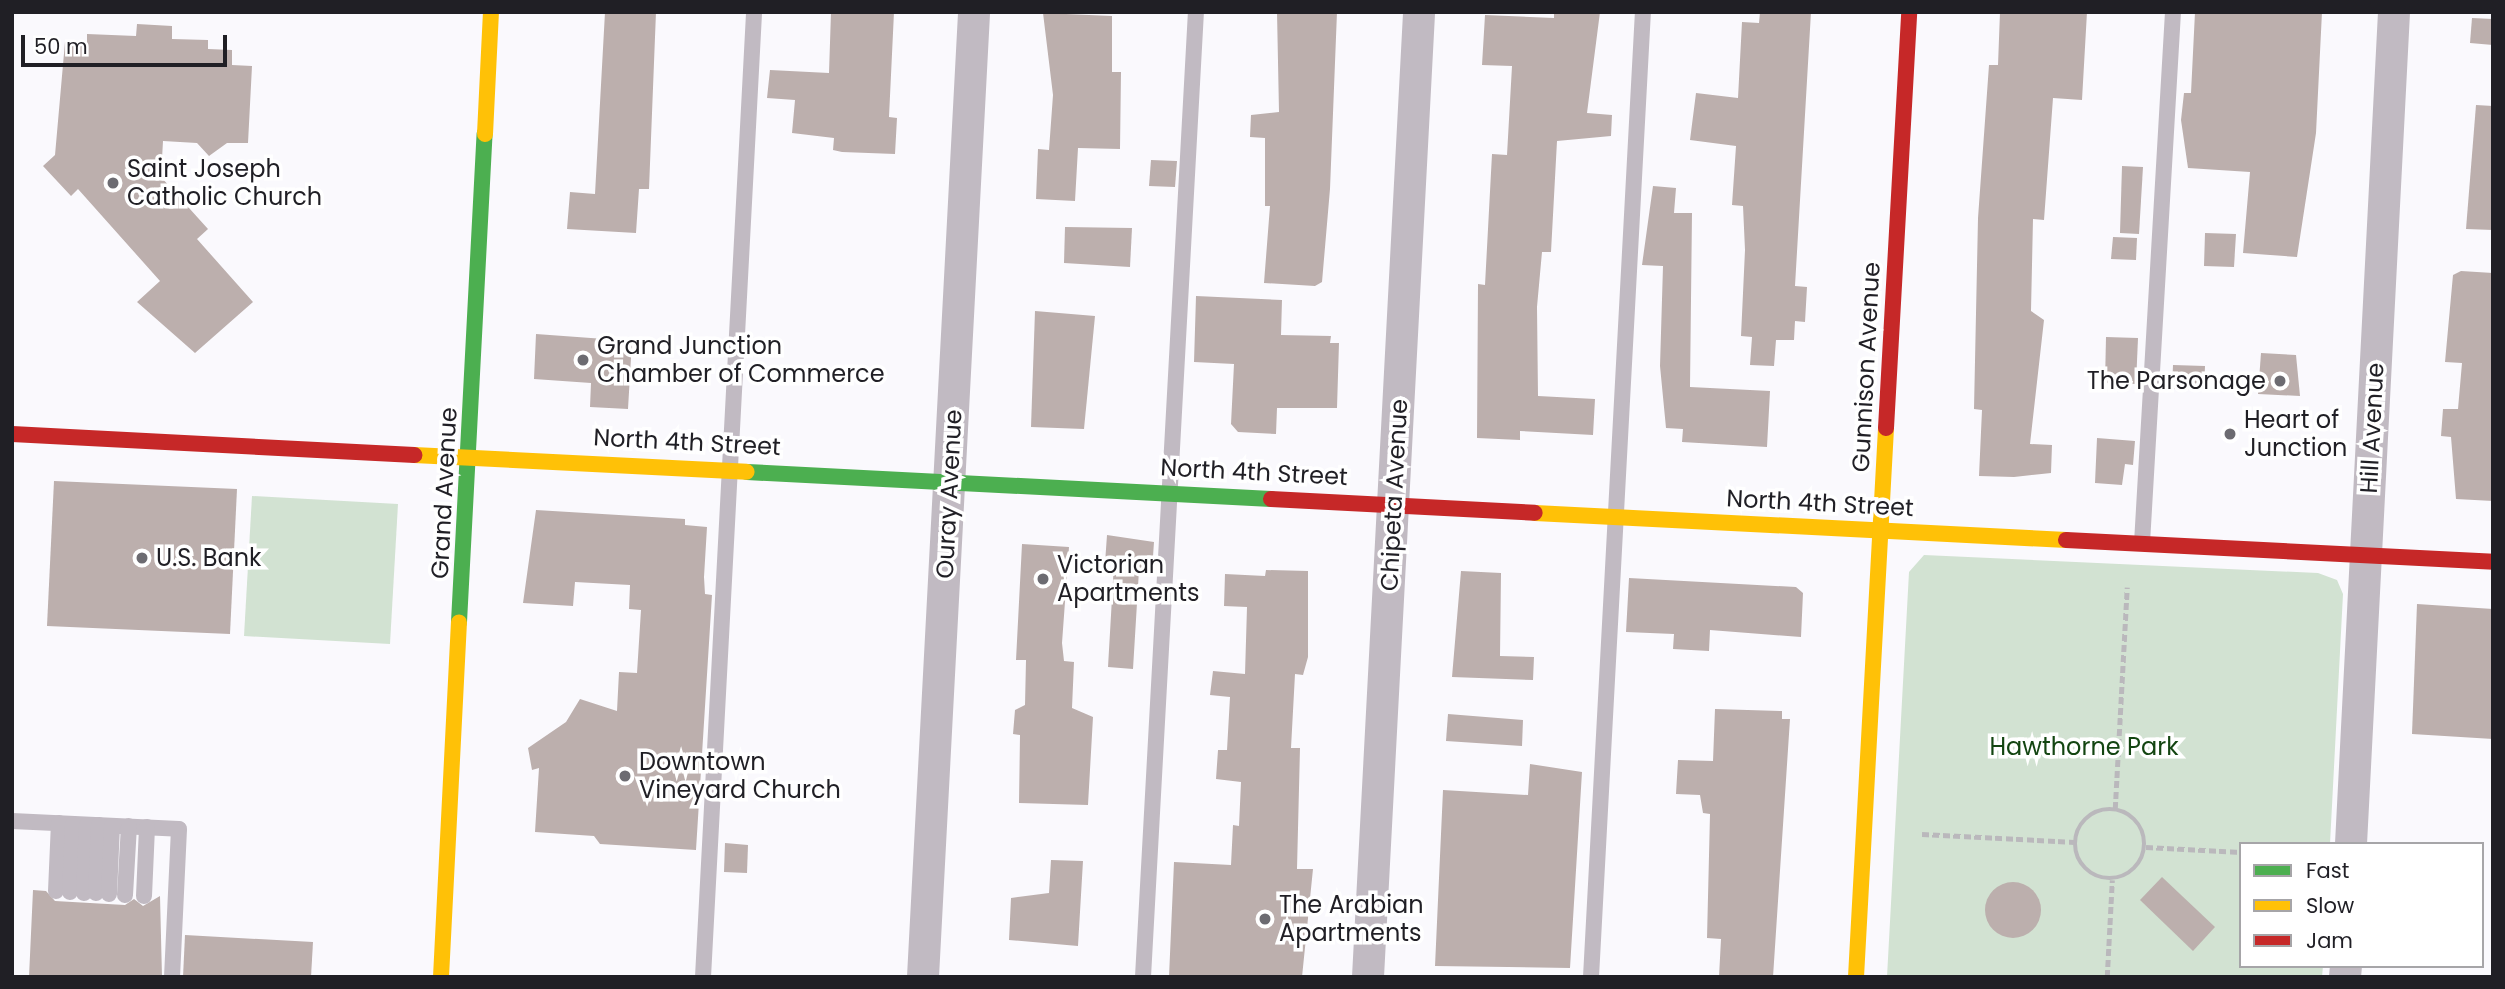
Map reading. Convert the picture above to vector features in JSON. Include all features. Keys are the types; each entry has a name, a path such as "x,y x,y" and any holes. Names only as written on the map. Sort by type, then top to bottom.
{"street":[{"name":"Grand Avenue","path":"442,977 491,12"},
{"name":"Ouray Avenue","path":"923,977 974,12"},
{"name":"Chipeta Avenue","path":"1368,977 1419,12"},
{"name":"Gunnison Avenue","path":"1856,977 1909,12"},
{"name":"Hill Avenue","path":"2351,842 2394,12"},
{"name":"North 4th Street","path":"12,434 414,457 469,454 950,478 2493,562"}],"lane":[{"path":"703,977 754,12"},
{"path":"1143,977 1196,12"},
{"path":"1591,977 1643,12"},
{"path":"2142,543 2174,12"},
{"path":"12,821 179,829 166,937 172,977"},
{"path":"90,893 93,825"},
{"path":"90,893 93,825"},
{"path":"90,893 93,825"},
{"path":"144,896 147,827"}],"path":[{"path":"2115,809 2127,587"},
{"path":"2115,809 2141,826 2146,847 2131,873 2112,880 2081,865 2075,842 2083,821 2115,809"},
{"path":"1922,834 2075,842"},
{"path":"2146,847 2239,852"},
{"path":"2107,977 2112,880"}],"green space":[{"path":"252,496 398,504 390,644 244,636"},
{"name":"Hawthorne Park","path":"1924,555 2318,573 2337,580 2343,594 2330,842 2239,842 2239,968 2323,968 2322,977 1887,977 1909,572"}],"building":[{"path":"605,12 656,12 649,189 639,189 636,233 567,229 570,192 595,194"},
{"path":"831,12 894,12 889,117 897,118 895,154 842,152 833,150 834,138 792,133 795,100 767,98 770,70 829,73"},
{"path":"1277,12 1337,12 1330,189 1322,282 1315,286 1264,283 1270,206 1265,206 1265,138 1250,137 1251,115 1279,112"},
{"path":"1554,12 1600,12 1587,113 1612,115 1611,136 1557,141 1551,252 1542,252 1537,307 1538,396 1595,399 1593,435 1520,431 1520,440 1477,438 1478,284 1485,285 1492,154 1507,155 1512,66 1482,65 1485,15 1554,18"},
{"path":"1760,12 1811,12 1795,286 1807,287 1805,322 1795,321 1794,340 1776,340 1774,366 1750,365 1752,337 1741,336 1745,250 1743,206 1732,205 1736,146 1690,140 1696,93 1738,98 1742,22 1759,23"},
{"path":"2000,12 2087,12 2082,100 2053,98 2044,220 2033,219 2031,311 2044,320 2030,444 2052,445 2051,473 2014,477 1979,476 1982,410 1974,409 1978,218 1989,65 1998,65"},
{"path":"2195,12 2322,12 2316,133 2297,257 2243,253 2250,172 2188,168 2181,120 2184,93 2191,93"},
{"path":"1043,13 1112,16 1112,72 1121,72 1120,149 1078,148 1075,201 1036,199 1038,149 1049,150 1053,95"},
{"path":"2472,18 2493,19 2493,45 2470,43"},
{"name":"Saint Joseph Catholic Church","path":"137,24 172,26 172,39 208,40 208,49 232,50 232,65 252,66 248,143 227,143 209,156 197,143 163,141 161,177 208,229 197,239 253,302 195,353 137,302 160,281 78,189 71,196 43,166 55,155 65,42 87,43 87,34 136,36"},
{"path":"2476,105 2493,106 2493,230 2466,229"},
{"path":"1151,160 1177,161 1175,187 1149,186"},
{"path":"2122,166 2143,167 2139,234 2120,233"},
{"path":"1653,186 1676,188 1674,213 1692,213 1690,387 1770,391 1767,447 1682,442 1683,429 1666,428 1660,366 1663,266 1642,265"},
{"path":"1065,227 1132,228 1130,267 1064,263"},
{"path":"2205,233 2236,234 2234,267 2204,266"},
{"path":"2113,237 2137,238 2136,260 2111,259"},
{"path":"2461,271 2493,273 2493,501 2456,499 2451,437 2441,436 2443,409 2458,409 2462,363 2445,362 2453,275"},
{"path":"1196,296 1282,300 1281,335 1331,336 1330,343 1339,343 1337,408 1277,408 1276,434 1238,432 1231,424 1234,364 1194,362"},
{"path":"1035,311 1095,316 1084,429 1031,427"},
{"name":"Grand Junction Chamber of Commerce","path":"536,334 632,341 628,409 590,407 591,383 534,379"},
{"path":"2106,337 2138,338 2136,384 2105,383"},
{"name":"The Parsonage","path":"2261,353 2296,355 2300,396 2258,394"},
{"path":"2173,365 2205,366 2204,390 2172,389"},
{"path":"2097,438 2135,441 2133,465 2125,464 2122,485 2095,483"},
{"name":"U.S. Bank","path":"54,481 237,489 230,634 47,626"},
{"path":"536,510 685,519 685,525 707,527 705,594 712,595 696,850 600,844 594,836 535,832 539,768 532,770 528,748 566,722 580,699 617,711 619,672 637,673 641,610 629,609 630,585 575,582 573,606 523,603"},
{"path":"1107,535 1154,542 1152,571 1139,570 1133,669 1108,667 1114,563 1105,563"},
{"path":"1022,544 1069,547 1062,643 1064,661 1074,662 1072,708 1093,717 1088,805 1019,803 1020,735 1013,734 1015,710 1025,705 1026,660 1016,660"},
{"path":"1266,570 1308,571 1308,657 1303,675 1295,674 1291,748 1300,748 1297,869 1313,869 1302,977 1169,977 1174,862 1231,865 1233,825 1239,826 1241,782 1216,779 1218,750 1227,750 1230,697 1210,695 1213,671 1245,674 1247,607 1224,606 1225,574 1265,576"},
{"path":"1461,571 1501,573 1500,656 1534,657 1533,680 1452,677"},
{"path":"1629,578 1796,587 1803,593 1801,637 1710,630 1709,651 1673,649 1674,634 1626,632"},
{"path":"2417,604 2493,609 2493,739 2412,734"},
{"path":"1715,709 1782,711 1782,719 1790,719 1773,977 1719,977 1721,939 1707,938 1710,814 1703,813 1700,795 1676,794 1678,760 1713,761"},
{"path":"1448,714 1523,720 1522,746 1446,741"},
{"path":"1530,764 1582,772 1570,968 1435,966 1443,790 1528,795"},
{"path":"725,843 748,845 747,873 724,872"},
{"path":"1051,860 1083,861 1078,946 1009,940 1011,898 1049,893"},
{"path":"2162,877 2215,927 2193,951 2140,900"},
{"path":"2013,882 2024,884 2033,890 2039,899 2039,921 2033,930 2024,936 2013,938 2002,936 1993,930 1987,921 1985,910 1987,899 1993,890 2002,884"},
{"path":"33,890 46,891 55,901 125,905 134,899 143,906 160,896 162,977 29,977"},
{"path":"185,935 313,942 311,977 183,977"}],"traffic: fast":[{"path":"459,622 485,134"},
{"path":"747,472 1271,499"}],"traffic: slow":[{"path":"485,134 491,12"},
{"path":"1856,977 1886,428"},
{"path":"414,455 747,472"},
{"path":"1535,513 2066,540"},
{"path":"441,977 459,622"}],"traffic: jam":[{"path":"1886,428 1909,12"},
{"path":"12,434 414,455"},
{"path":"1271,499 1535,513"},
{"path":"2066,540 2493,562"}],"place":[{"name":"Saint Joseph Catholic Church","path":"113,183"},
{"name":"Grand Junction Chamber of Commerce","path":"583,360"},
{"name":"The Parsonage","path":"2280,381"},
{"name":"Heart of Junction","path":"2230,434"},
{"name":"U.S. Bank","path":"142,558"},
{"name":"Victorian Apartments","path":"1043,579"},
{"name":"Downtown Vineyard Church","path":"625,776"},
{"name":"The Arabian Apartments","path":"1265,919"}]}
